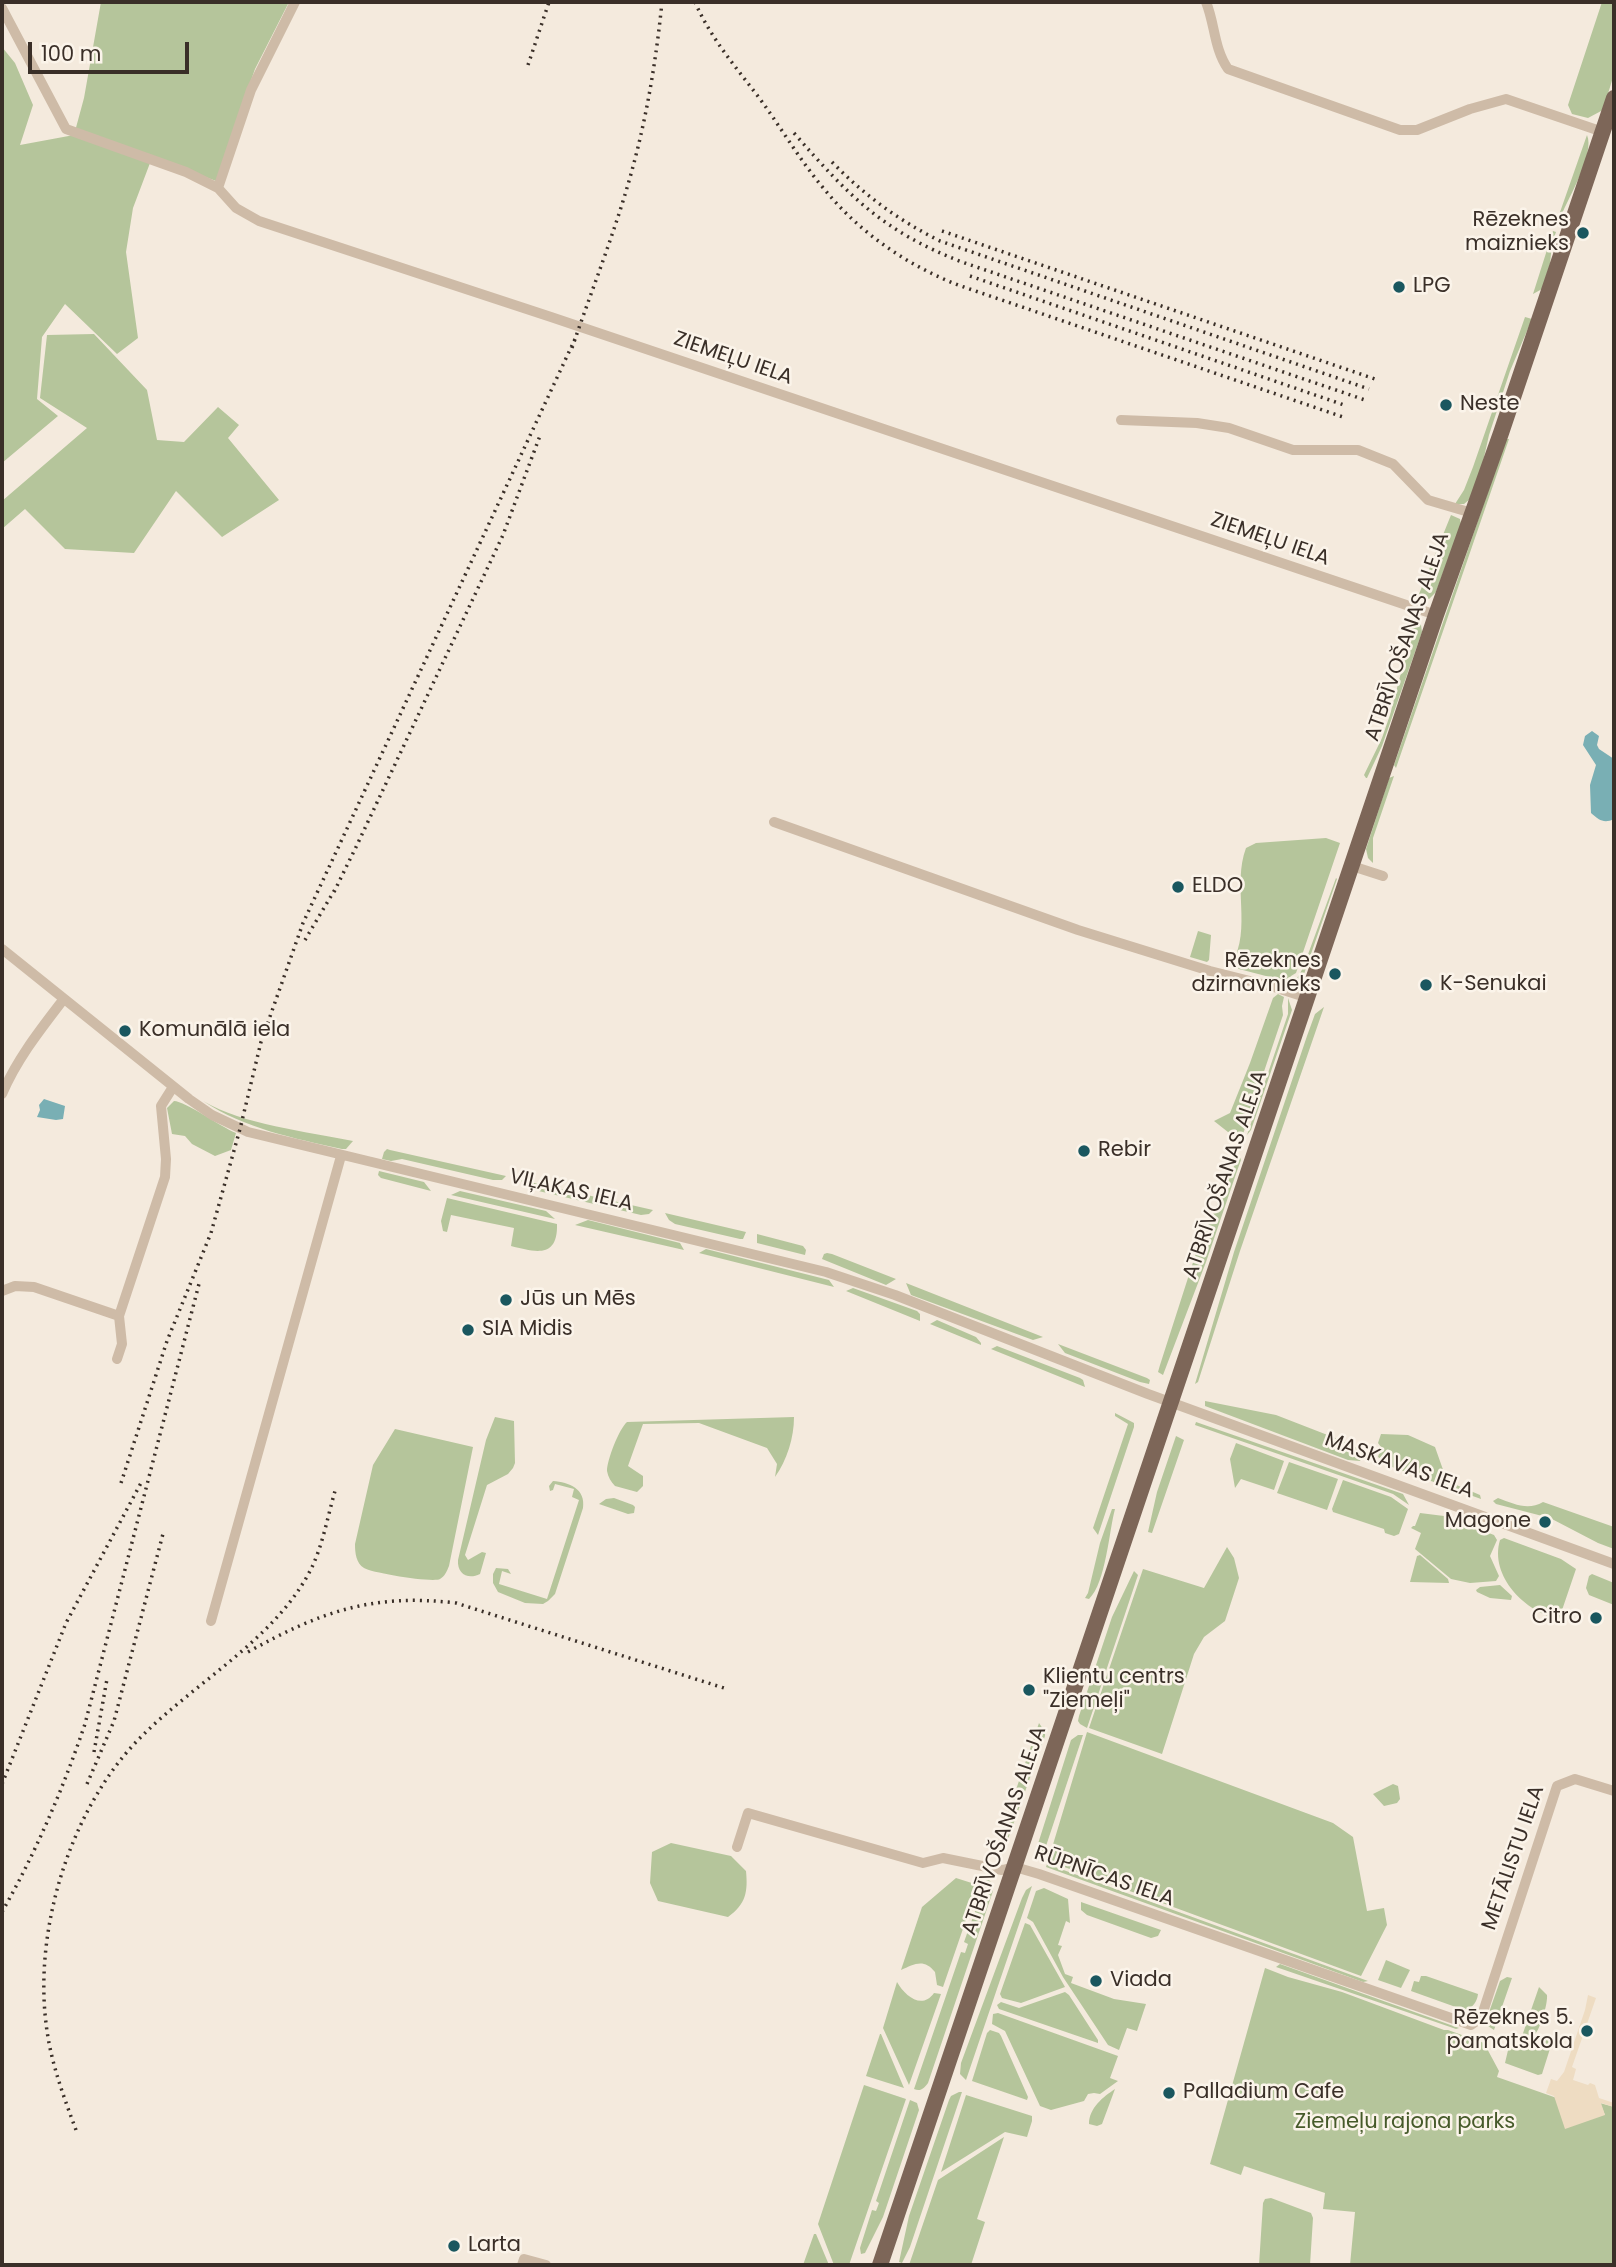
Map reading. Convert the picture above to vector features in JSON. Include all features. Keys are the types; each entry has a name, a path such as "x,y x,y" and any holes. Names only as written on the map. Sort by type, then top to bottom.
{"main road":[{"name":"ATBRĪVOŠANAS ALEJA","path":"880,2265 1436,615 1614,98"}],"street":[{"path":"2,8 66,130 186,172 218,187 251,90 295,2"},
{"path":"1206,2 1220,58 1228,69 1400,130 1417,130 1470,109 1506,99 1602,132"},
{"name":"ZIEMEĻU IELA","path":"218,187 236,208 259,221 1436,615"},
{"path":"1121,420 1197,423 1229,428 1293,450 1358,450 1393,464 1428,500 1472,513"},
{"path":"774,822 1078,930 1308,999"},
{"path":"1352,866 1382,876"},
{"name":"VIĻAKAS IELA","path":"2,949 173,1087 212,1115 240,1129 341,1156 827,1272 895,1295 1171,1403"},
{"path":"2,1094 10,1074 30,1042 63,1000"},
{"path":"117,1359 122,1343 120,1316 165,1177 161,1106 173,1087"},
{"path":"211,1620 341,1156"},
{"path":"2,1291 15,1286 34,1287 120,1316"},
{"name":"MASKAVAS IELA","path":"1171,1403 1614,1564"},
{"name":"METĀLISTU IELA","path":"1475,2024 1481,2018 1557,1786 1575,1779 1614,1791"},
{"name":"RŪPNĪCAS IELA","path":"737,1847 748,1813 923,1863 943,1858 1002,1870 1014,1867 1184,1924 1467,2025 1475,2024"},
{"path":"523,2262 546,2265"}],"green space":[{"path":"101,2 289,2 255,69 216,181 108,140 150,163 133,208 126,252 138,338 117,354 65,304 42,337 37,399 58,416 2,463 2,47 15,63 33,105 20,145 74,135 84,98"},
{"path":"1602,2 1614,2 1614,74 1603,110 1588,118 1572,114 1568,105"},
{"path":"1587,135 1589,143 1584,164 1561,216 1559,215"},
{"path":"1553,231 1556,232 1550,264 1542,289 1533,294"},
{"path":"1525,317 1532,319 1510,371 1470,499 1464,504 1455,504 1473,467"},
{"path":"94,334 147,390 157,440 184,442 218,407 239,425 228,438 279,500 222,537 176,491 134,553 65,549 25,509 2,529 2,501 87,428 40,398 47,335"},
{"path":"1506,439 1509,439 1396,768 1394,765"},
{"path":"1451,515 1460,519 1461,524 1436,592 1429,599 1417,599"},
{"path":"1413,617 1421,625 1422,632 1382,746 1366,778 1364,775 1390,715"},
{"path":"1394,776 1373,838 1373,863 1368,858 1366,849 1389,778"},
{"path":"1326,838 1340,843 1296,973 1291,976 1289,982 1235,968 1232,963 1241,936 1241,877 1246,848 1256,843"},
{"path":"1336,878 1304,974 1301,980 1293,985 1303,968"},
{"path":"1198,931 1211,935 1207,962 1190,957"},
{"path":"1278,994 1284,997 1283,1015 1242,1137 1233,1136 1214,1121 1230,1113 1273,998"},
{"path":"1288,998 1292,1010 1247,1135 1288,1014"},
{"path":"1324,1007 1198,1382 1195,1384 1234,1252 1307,1036 1315,1014"},
{"path":"174,1101 236,1133 231,1150 215,1156 192,1144 185,1136 172,1134 167,1108"},
{"path":"203,1101 256,1122 353,1141 346,1149 342,1149 288,1136 236,1119"},
{"path":"387,1149 506,1176 502,1180 493,1180 402,1159 382,1159"},
{"path":"1239,1155 1241,1160 1206,1262 1163,1375 1158,1372 1196,1253"},
{"path":"379,1171 424,1182 431,1191 381,1178"},
{"path":"521,1180 653,1210 649,1214 641,1215 530,1189 524,1186"},
{"path":"460,1191 546,1211 555,1219 451,1195"},
{"path":"447,1198 557,1224 554,1243 549,1248 536,1251 511,1246 514,1228 451,1215 447,1232 443,1231 441,1221"},
{"path":"665,1213 746,1232 743,1239 740,1239 675,1224"},
{"path":"588,1220 680,1243 684,1250 575,1225"},
{"path":"757,1234 803,1246 805,1255 757,1243"},
{"path":"706,1249 829,1280 834,1287 699,1253"},
{"path":"827,1253 896,1279 886,1285 822,1259"},
{"path":"906,1283 1043,1337 1033,1340 911,1295"},
{"path":"853,1288 917,1311 920,1321 846,1291"},
{"path":"937,1320 976,1337 981,1345 930,1324"},
{"path":"1058,1344 1147,1378 1150,1380 1149,1384 1065,1353"},
{"path":"997,1346 1080,1378 1085,1387 991,1349"},
{"path":"1205,1401 1276,1415 1343,1441 1365,1454 1360,1461 1348,1460 1205,1406"},
{"path":"1115,1413 1134,1423 1134,1427 1098,1535 1093,1528 1128,1424 1115,1416"},
{"path":"495,1417 514,1421 515,1463 508,1474 487,1485 465,1555 468,1560 482,1552 486,1553 480,1574 468,1576 459,1569 458,1560 486,1440"},
{"path":"794,1417 789,1448 775,1477 777,1464 767,1448 699,1423 643,1424 628,1466 643,1476 643,1486 637,1492 615,1486 608,1475 611,1453 627,1422"},
{"path":"1196,1422 1403,1494 1409,1505 1393,1494 1195,1425"},
{"path":"395,1429 473,1447 449,1566 440,1579 415,1579 378,1572 364,1568 356,1558 355,1544 373,1465"},
{"path":"1381,1434 1408,1435 1435,1447 1447,1481 1480,1495 1481,1499 1392,1467 1378,1457"},
{"path":"1176,1436 1184,1440 1152,1533 1148,1532 1157,1492"},
{"path":"1236,1443 1284,1461 1274,1490 1241,1479 1235,1488 1230,1459"},
{"path":"1289,1462 1338,1479 1327,1510 1277,1493"},
{"path":"1343,1480 1391,1497 1408,1509 1399,1534 1394,1536 1385,1533 1384,1529 1333,1512"},
{"path":"553,1481 565,1483 579,1491 583,1508 555,1594 543,1604 525,1603 498,1592 493,1583 493,1574 496,1568 508,1569 511,1574 502,1571 499,1584 547,1599 579,1500 572,1497 574,1489 555,1484 550,1491 549,1486"},
{"path":"614,1498 633,1505 634,1513 628,1514 599,1504"},
{"path":"1498,1498 1526,1506 1543,1502 1614,1527 1614,1549 1550,1518 1496,1504 1493,1501"},
{"path":"1112,1509 1115,1509 1103,1569 1095,1591 1089,1599 1085,1598 1100,1543"},
{"path":"1420,1513 1444,1516 1494,1535 1497,1540 1490,1556 1499,1576 1496,1581 1470,1583 1451,1579 1415,1549 1421,1533 1411,1528 1415,1526"},
{"path":"1504,1538 1561,1559 1576,1569 1559,1619 1534,1609 1513,1591 1500,1567 1498,1553 1500,1540"},
{"path":"1227,1547 1234,1558 1239,1578 1225,1621 1204,1637 1194,1654 1162,1754 1089,1728 1143,1569 1204,1588"},
{"path":"1420,1555 1448,1579 1449,1583 1410,1582 1417,1556"},
{"path":"1134,1571 1138,1575 1087,1728 1078,1721 1079,1716 1112,1617"},
{"path":"1592,1574 1614,1583 1614,1605 1589,1595 1586,1588"},
{"path":"1500,1585 1512,1596 1511,1600 1490,1598 1476,1590 1480,1587"},
{"path":"1039,1723 1045,1736 1008,1839 1005,1840 1000,1836"},
{"path":"1087,1732 1333,1823 1353,1837 1367,1911 1384,1908 1387,1925 1361,1976 1048,1861"},
{"path":"1083,1735 1044,1852 1036,1850 1071,1740"},
{"path":"1393,1784 1398,1786 1400,1799 1397,1803 1384,1806 1373,1794"},
{"path":"671,1843 731,1856 746,1871 744,1897 734,1912 728,1917 658,1901 650,1883 652,1852"},
{"path":"1047,1864 1368,1981 1363,1982 1046,1867"},
{"path":"956,1878 978,1885 943,1987 937,1985 935,1972 927,1965 915,1964 901,1970 922,1907"},
{"path":"987,1878 993,1884 993,1891 928,2083 924,2088 916,2090 914,2089 961,1952 965,1953 968,1944 964,1942"},
{"path":"1032,1886 966,2080 960,2074 961,2063 1022,1898"},
{"path":"1044,1888 1068,1899 1070,1923 1066,1921 1058,1945 1062,1946 1058,1955 1065,1974 1073,1977 1071,1983 1114,1999 1146,2004 1137,2031 1127,2028 1119,2050 1108,2045 1063,1977 1033,1922 1027,1918 1036,1891"},
{"path":"1081,1902 1161,1930 1158,1936 1151,1938 1087,1915 1081,1910"},
{"path":"1025,1923 1030,1925 1065,1987 1021,2003 1002,1998 1000,1994"},
{"path":"1386,1960 1410,1970 1401,1988 1378,1980"},
{"path":"1280,1964 1459,2028 1276,1967"},
{"name":"Ziemeļu rajona parks","path":"1265,1968 1342,1992 1484,2043 1499,2071 1497,2077 1605,2115 1600,2103 1614,2107 1614,2265 1350,2265 1355,2212 1323,2209 1325,2193 1244,2166 1241,2175 1210,2164"},
{"path":"1421,1976 1478,1994 1477,2000 1464,2010 1411,1991 1414,1981 1419,1982"},
{"path":"1507,1977 1512,1978 1494,2030 1488,2026 1487,2018 1500,1981"},
{"path":"897,1982 904,1992 919,2001 934,1993 941,1994 909,2085 883,2028"},
{"path":"1539,1987 1547,1995 1543,2018 1535,2034 1529,2039 1521,2039"},
{"path":"1065,1992 1098,2043 999,2009 997,2005 1001,2002 1019,2008"},
{"path":"998,2013 1118,2056 1110,2078 1118,2081 1100,2094 1088,2094 1084,2101 1051,2110 1040,2106 1005,2031 992,2024 993,2014"},
{"path":"990,2030 1001,2036 1027,2100 972,2081"},
{"path":"881,2034 904,2088 866,2076"},
{"path":"1554,2036 1542,2074 1505,2063 1509,2046 1528,2048"},
{"path":"864,2085 906,2099 849,2265 834,2265 818,2224"},
{"path":"1115,2089 1102,2124 1089,2124 1094,2108"},
{"path":"962,2092 910,2247 902,2263 899,2262 909,2216 949,2100"},
{"path":"966,2095 1032,2116 1027,2137 1005,2132 941,2172"},
{"path":"910,2100 917,2103 919,2110 883,2217 865,2253 861,2254 860,2248 872,2210 876,2211 879,2203 876,2201"},
{"path":"1004,2137 977,2219 985,2222 971,2265 909,2265 938,2180"},
{"path":"1271,2198 1311,2213 1310,2265 1259,2265 1263,2203 1265,2199"},
{"path":"816,2234 829,2265 803,2265"}],"shaded area":[{"path":"1588,1995 1596,1998 1572,2067 1576,2069 1573,2080 1595,2085 1599,2098 1614,2103 1614,2107 1601,2103 1605,2115 1565,2129 1554,2096 1546,2093 1551,2079 1557,2081 1564,2072"}],"water":[{"path":"1592,731 1599,736 1599,749 1614,759 1614,819 1607,821 1591,813 1590,785 1596,765 1583,745 1585,736"},
{"path":"44,1099 65,1106 63,1119 37,1117 39,1105"}],"railway":[{"path":"528,65 549,2"},
{"path":"572,348 616,223 635,159 650,92 662,2"},
{"path":"695,2 716,41 816,179 853,220 903,257 958,285 1343,417"},
{"path":"794,133 869,210 910,238 934,250 962,262 1368,401"},
{"path":"832,162 882,206 940,241 1369,389"},
{"path":"942,231 1375,379"},
{"path":"970,276 1347,406"},
{"path":"121,1483 167,1341 211,1233 261,1042 303,923 575,339"},
{"path":"334,892 503,535 541,433"},
{"path":"305,940 337,886"},
{"path":"2,1912 48,1820 85,1724 200,1280"},
{"path":"2,1784 66,1623 141,1483"},
{"path":"76,2130 51,2050 44,1986 46,1947 63,1868 96,1795 118,1763 164,1715 258,1637 297,1592 316,1558 335,1491"},
{"path":"87,1784 114,1721 164,1530"},
{"path":"248,1652 299,1626 348,1609 398,1601 456,1603 724,1688"},
{"path":"94,1752 107,1679"}],"place":[{"name":"Rēzeknes maiznieks","path":"1583,233"},
{"name":"LPG","path":"1399,287"},
{"name":"Neste","path":"1446,405"},
{"name":"ELDO","path":"1178,887"},
{"name":"Rēzeknes dzirnavnieks","path":"1335,974"},
{"name":"K-Senukai","path":"1426,985"},
{"name":"Komunālā iela","path":"125,1031"},
{"name":"Rebir","path":"1084,1151"},
{"name":"Jūs un Mēs","path":"506,1300"},
{"name":"SIA Midis","path":"468,1330"},
{"name":"Magone","path":"1545,1522"},
{"name":"Citro","path":"1596,1618"},
{"name":"Klientu centrs \"Ziemeļi\"","path":"1029,1690"},
{"name":"Viada","path":"1096,1981"},
{"name":"Rēzeknes 5. pamatskola","path":"1587,2031"},
{"name":"Palladium Cafe","path":"1169,2093"},
{"name":"Larta","path":"454,2246"}]}
